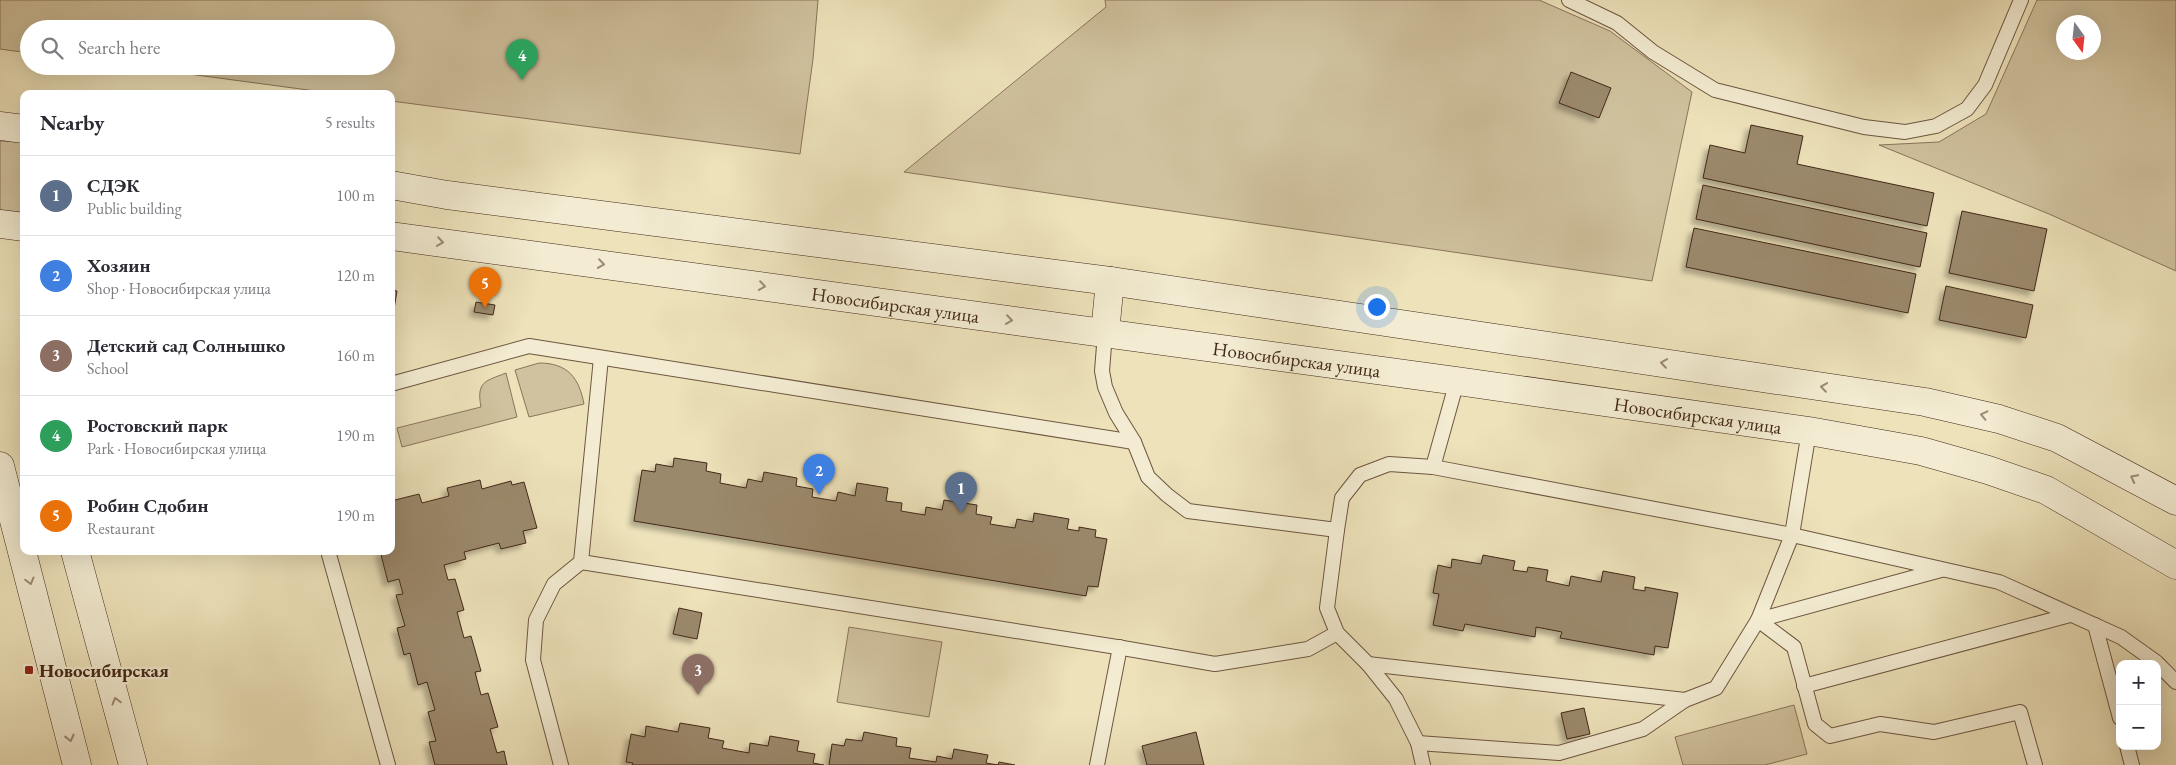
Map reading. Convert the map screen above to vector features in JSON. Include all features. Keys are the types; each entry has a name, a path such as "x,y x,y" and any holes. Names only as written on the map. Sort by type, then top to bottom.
{"main road":[{"path":"395,186 457,196 1110,280 1926,402 1999,419 2057,438 2170,494"},
{"path":"0,224 20,226"},
{"name":"Новосибирская улица","path":"395,237 1457,381 1809,431 1921,451 1988,470 2046,490 2176,565"},
{"path":"1105,333 1110,280"},
{"path":"0,466 20,544"},
{"path":"23,555 77,765"},
{"path":"76,555 133,765"}],"lane":[{"path":"1569,0 1617,23 1653,52 1715,90 1864,127 1905,132 1936,126 1967,109 1985,85 2021,0"},
{"path":"1105,333 1102,371 1105,387 1116,413 1134,442 1148,477 1188,511 1337,530"},
{"path":"395,383 530,346 1134,442"},
{"path":"561,765 533,660 536,620 554,584 581,562 601,358"},
{"path":"1433,467 1457,381"},
{"path":"1418,743 1559,753 1643,729 1686,700 1716,688 1758,620 1792,535 1809,431"},
{"path":"1424,765 1418,743 1396,699 1368,664 1337,632 1327,608 1342,498 1360,475 1389,464 1433,467 1792,535 1998,582 2121,637 2156,662 2176,682"},
{"path":"329,555 388,765"},
{"path":"581,562 1215,664 1308,649 1337,632"},
{"path":"1758,620 1944,569"},
{"path":"1804,686 2070,615"},
{"path":"1758,620 1794,647 1815,724 1830,736 1880,724 1934,732 2020,712 2035,765"},
{"path":"2095,625 2117,705"},
{"path":"1097,765 1120,648"},
{"path":"1368,664 1686,700"},
{"path":"2128,750 2132,765"}],"shaded area":[{"path":"0,0 818,0 813,59 800,154 395,102 395,90 308,90 196,75 395,75 395,20 20,20 20,52 0,49"},
{"path":"1105,0 1539,0 1610,31 1692,92 1652,281 904,172 1106,7"},
{"path":"2037,0 2176,0 2176,271 2049,214 1879,145 1939,142 1986,114"},
{"path":"0,141 20,142 20,212 0,210"},
{"path":"539,363 565,369 579,387 584,404 529,417 515,370"},
{"path":"506,373 517,417 402,447 397,428 481,407 481,387 488,380"},
{"path":"849,627 942,642 929,717 837,702"},
{"path":"1794,705 1807,754 1765,765 1683,765 1675,737"}],"building":[{"path":"1571,72 1611,88 1599,118 1559,103"},
{"path":"1751,125 1803,136 1797,164 1934,193 1927,226 1703,178 1710,145 1745,153"},
{"path":"1703,185 1927,233 1920,267 1696,219"},
{"path":"1962,211 2047,229 2034,291 1949,273"},
{"path":"1694,228 1916,274 1908,313 1686,267"},
{"path":"1946,286 2033,305 2026,338 1939,320"},
{"path":"476,302 495,305 493,315 474,312"},
{"path":"674,458 707,463 706,471 721,474 720,483 746,488 748,479 762,482 764,472 797,478 796,486 813,489 812,497 836,501 838,492 855,496 857,483 888,488 886,501 902,503 901,511 925,515 926,507 942,510 944,500 977,505 976,514 992,517 990,524 1015,528 1017,519 1033,522 1034,513 1069,519 1067,529 1079,531 1079,527 1096,530 1095,537 1107,539 1098,587 1088,586 1086,596 634,521 642,470 655,472 656,464 673,467"},
{"path":"480,480 482,489 511,481 512,485 524,482 537,528 523,531 526,543 501,549 499,543 464,552 466,559 444,565 448,580 455,579 464,610 457,612 464,638 471,636 481,671 475,672 481,695 488,693 498,727 490,729 497,753 504,751 507,765 435,765 429,742 436,741 428,712 435,710 427,682 418,685 410,653 404,655 397,628 405,626 396,595 403,594 399,579 388,582 381,555 395,555 395,500 419,494 422,503 449,496 447,488"},
{"path":"1483,555 1515,561 1513,570 1527,572 1528,567 1548,570 1546,581 1569,586 1571,576 1601,582 1603,571 1635,577 1633,589 1645,591 1645,587 1678,593 1668,648 1655,646 1654,655 1560,638 1562,632 1536,627 1535,637 1465,624 1463,631 1433,625 1439,594 1433,593 1438,565 1451,568 1452,559 1481,564"},
{"path":"679,608 702,613 697,639 673,634"},
{"path":"1584,708 1590,734 1567,739 1561,713"},
{"path":"680,723 710,728 708,738 724,741 722,748 749,753 750,743 768,746 770,736 799,741 797,751 815,754 813,763 824,765 632,765 633,763 626,762 631,734 645,737 646,726 678,732"},
{"path":"864,732 897,738 896,746 911,748 909,758 936,762 937,756 952,759 954,749 988,755 986,763 998,765 829,765 832,744 844,746 846,739 862,741"},
{"path":"1196,732 1204,765 1147,765 1142,746"},
{"path":"999,762 1015,765 998,765"}],"place":[{"name":"Ростовский парк","path":"522,80"},
{"name":"Робин Сдобин","path":"485,308"},
{"name":"Хозяин","path":"819,495"},
{"name":"СДЭК","path":"961,513"},
{"name":"Новосибирская","path":"29,670"},
{"name":"Детский сад Солнышко","path":"698,695"}]}
